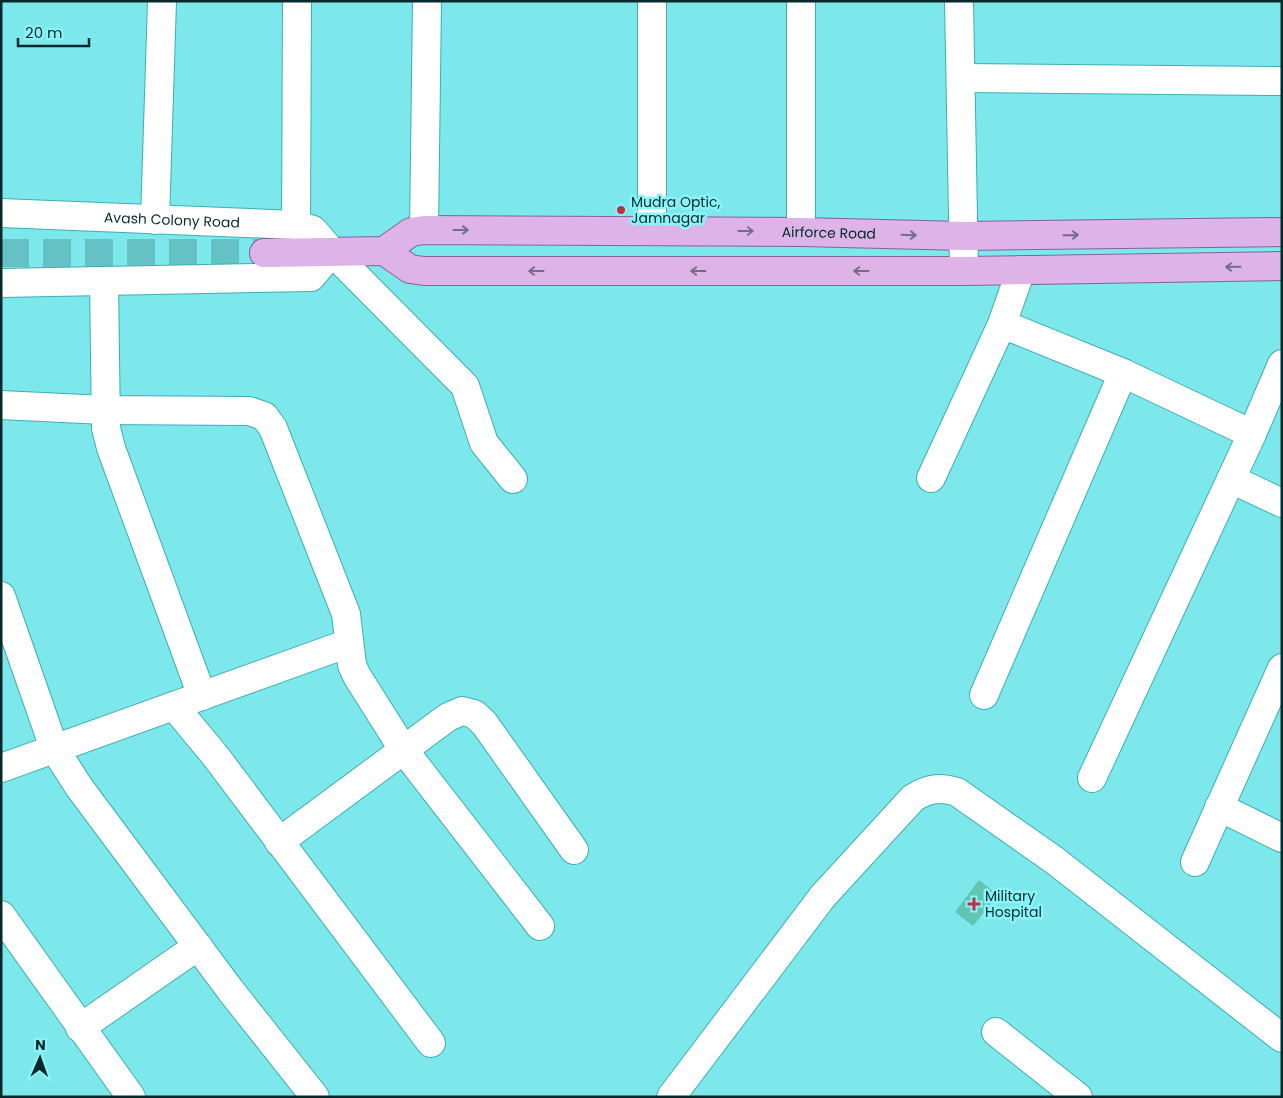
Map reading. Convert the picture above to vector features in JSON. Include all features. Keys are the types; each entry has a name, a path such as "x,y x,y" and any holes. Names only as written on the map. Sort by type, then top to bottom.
{"main road":[{"name":"Airforce Road","path":"384,251 410,232 424,230 801,232 964,236 1282,232"},
{"path":"264,253 384,251 410,269 424,271 964,271 1282,266"}],"street":[{"path":"154,220 162,1"},
{"path":"296,226 297,1"},
{"path":"424,230 427,1"},
{"path":"652,1 652,231"},
{"path":"801,1 801,232"},
{"path":"959,1 964,271"},
{"path":"961,78 1282,81"},
{"name":"Avash Colony Road","path":"1,213 296,226 313,230 332,252 465,386 484,443 513,479"},
{"path":"1,283 311,277 332,252"},
{"path":"931,478 1002,324 1022,270"},
{"path":"104,282 104,410 111,448 202,696"},
{"path":"1002,324 1123,373 1252,434"},
{"path":"1092,778 1252,434 1282,364"},
{"path":"984,695 1123,373"},
{"path":"1,405 104,410 249,411 264,416 273,428 346,614 352,665 357,676 403,749 540,926"},
{"path":"1231,479 1282,503"},
{"path":"1,596 54,748 79,787 198,946 315,1097"},
{"path":"1,768 349,643"},
{"path":"1195,862 1282,668"},
{"path":"174,706 217,758 431,1043"},
{"path":"279,842 403,749 448,717 462,711 474,714 484,723 574,850"},
{"path":"671,1097 823,896 913,798 927,790 943,788 957,792 1054,860 1282,1038"},
{"path":"1220,807 1282,838"},
{"path":"1,915 131,1097"},
{"path":"80,1028 198,946"},
{"path":"996,1032 1078,1097"}],"building":[{"path":"979,880 998,895 973,926 955,912"}],"tunnel":[{"path":"1,253 264,253"}],"place":[{"name":"Mudra Optic, Jamnagar","path":"621,210"},
{"name":"Military Hospital","path":"974,904"}]}
